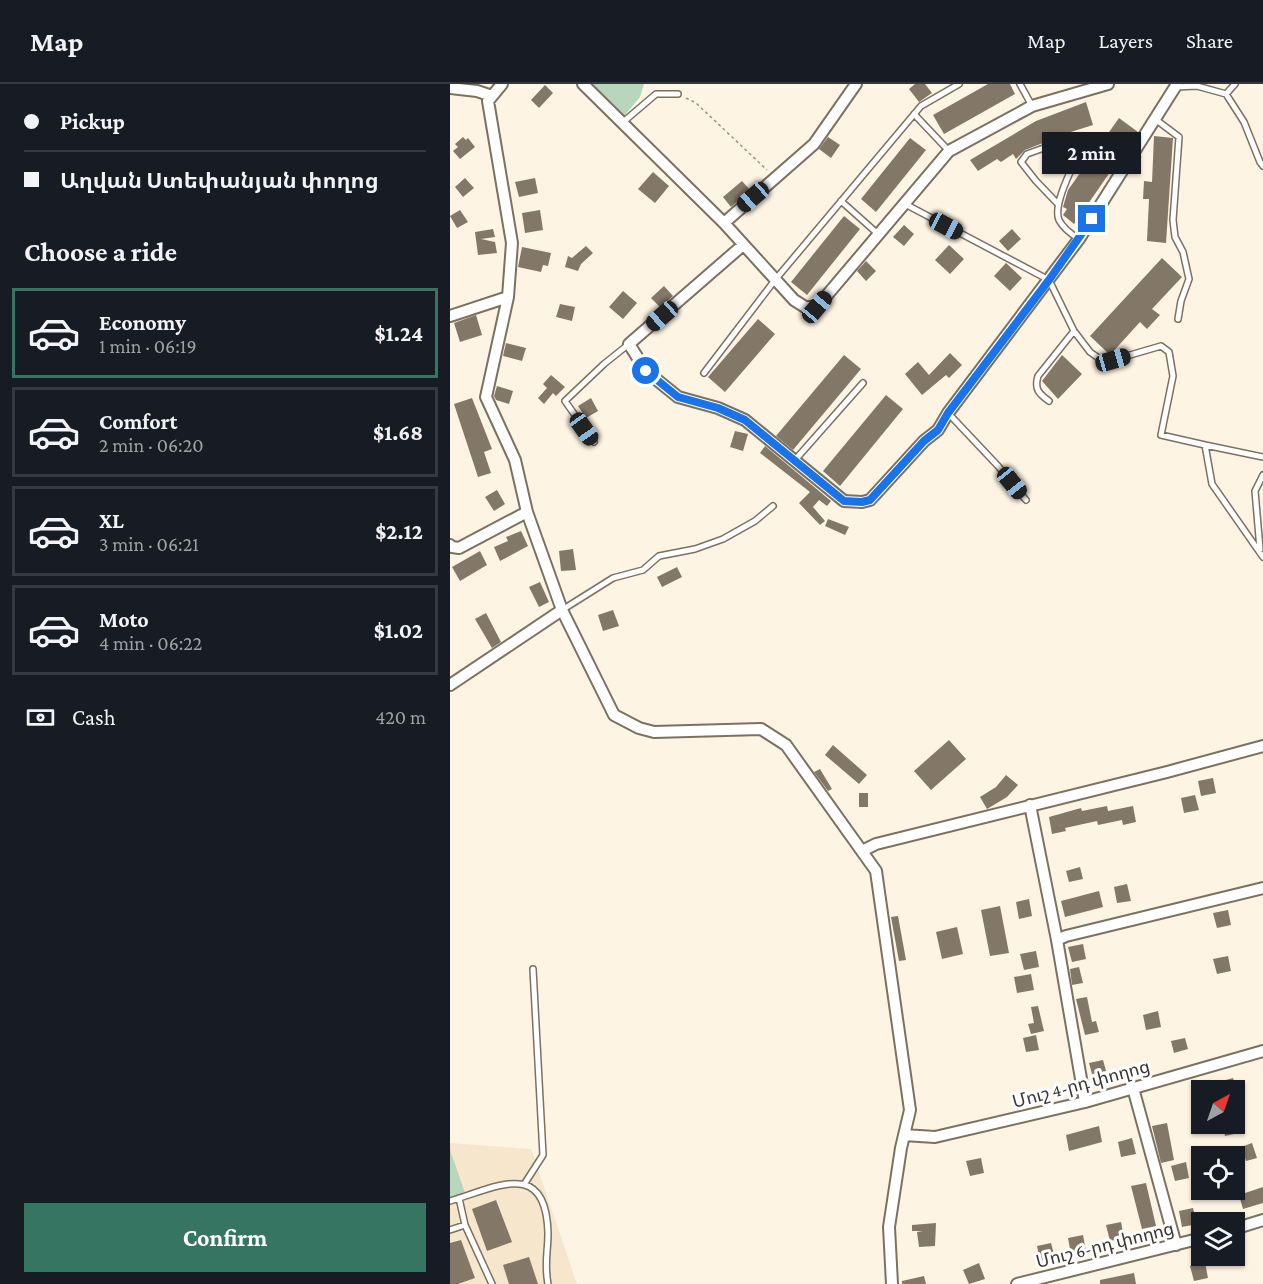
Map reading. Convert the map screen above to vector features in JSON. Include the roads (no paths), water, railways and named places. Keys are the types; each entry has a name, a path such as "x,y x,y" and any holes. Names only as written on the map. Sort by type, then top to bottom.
{"street":[{"path":"502,84 488,101 512,243 508,297 486,397 515,460 527,512 562,610 614,715 639,728 654,732 761,729 786,745 876,871 910,1110 889,1227 892,1284"},
{"path":"583,84 724,223 794,300 806,307 817,307 949,152 1032,106 1101,85"},
{"path":"724,223 814,144 856,84"},
{"path":"743,245 629,344 646,371 678,397 718,408 745,420 844,501 870,500 924,441 938,430 948,413 1049,280 1079,239 1176,86"},
{"path":"450,88 477,91 492,96"},
{"path":"450,316 508,297"},
{"path":"450,545 459,548 527,512"},
{"path":"450,685 562,610"},
{"path":"862,851 876,844 1263,746"},
{"path":"1030,805 1057,940 1085,1102"},
{"path":"1057,940 1263,888"},
{"name":"Մուշ 4-րդ փողոց","path":"904,1134 936,1137 1085,1102 1263,1051"},
{"path":"1133,1088 1176,1245"},
{"path":"1245,1225 1263,1220"},
{"name":"Մուշ 6-րդ փողոց","path":"1017,1284 1191,1241"}],"lane":[{"path":"704,374 775,280 921,106 959,84"},
{"path":"1020,84 1032,106"},
{"path":"1226,94 1235,84"},
{"path":"1176,86 1197,86 1226,94 1244,122 1263,166"},
{"path":"622,123 656,94 678,94"},
{"path":"914,114 949,152"},
{"path":"1155,118 1179,137 1173,220 1175,237 1183,252 1189,279 1181,301 1178,319"},
{"path":"1058,204 1022,162 1027,154 1072,140 1079,143 1081,148 1058,204 1059,220 1079,239"},
{"path":"841,201 879,234"},
{"path":"905,204 1049,280 1074,331 1090,352 1100,359 1113,360 1161,346 1169,352 1173,376 1161,435 1263,457"},
{"path":"1049,402 1037,391 1038,376 1074,331"},
{"path":"594,442 565,400 629,344"},
{"path":"795,460 863,383"},
{"path":"948,413 998,466 1026,500"},
{"path":"1205,445 1212,484 1262,554"},
{"path":"1262,554 1255,491 1263,475"},
{"path":"562,610 613,578 643,570 659,556 695,549 723,539 755,521 773,506"},
{"path":"525,1183 543,1155 534,969"},
{"path":"450,1201 513,1182 525,1183 536,1191 543,1202 547,1216 545,1269 548,1284"},
{"path":"459,1198 465,1225 492,1284"},
{"path":"450,1230 465,1225"}]}
